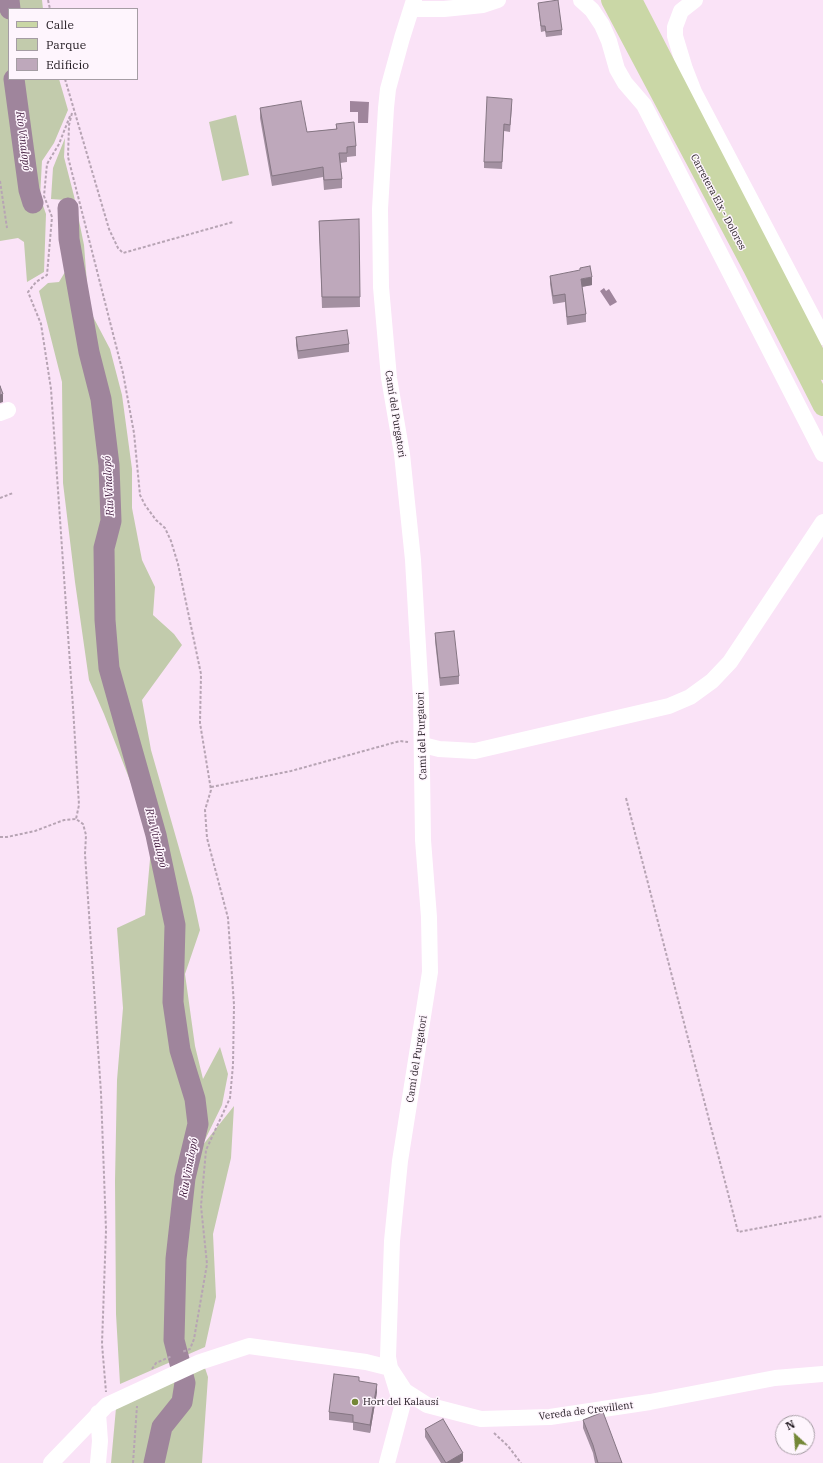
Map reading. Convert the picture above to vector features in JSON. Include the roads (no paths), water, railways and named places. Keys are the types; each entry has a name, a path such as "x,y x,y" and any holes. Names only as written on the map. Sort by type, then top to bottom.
{"main road":[{"name":"Carretera Elx - Dolores","path":"611,0 745,254 823,406"},
{"name":"Carretera Elx - Dolores","path":"632,0 823,370"}],"street":[{"path":"413,4 444,9 483,5 498,0"},
{"path":"581,0 592,10 602,25 609,41 617,69 625,83 644,105 823,454"},
{"path":"695,0 681,12 675,27 675,36 685,69 694,92 823,337"},
{"name":"Camí del Purgatori","path":"387,1463 402,1407 388,1357 393,1233 400,1161 430,972 429,917 422,840 423,745 414,560 403,461 389,378 381,287 380,225 384,132 388,89 413,4"},
{"path":"423,745 439,749 474,751 669,706 690,697 712,681 730,662 823,522"},
{"path":"51,1463 108,1406 200,1362 250,1346 366,1362 390,1368"},
{"name":"Vereda de Crevillent","path":"390,1368 405,1390 427,1405 481,1419 550,1417 650,1402 775,1378 823,1374"},
{"path":"98,1463 100,1441 108,1406"}],"waterway":[{"name":"Río Vinalopó","path":"9,0 10,8"},
{"name":"Río Vinalopó","path":"14,80 29,190 33,203"},
{"name":"Riu Vinalopó","path":"68,208 69,239 89,352 101,399 109,465 111,521 104,548 105,620 109,668 156,835 175,925 173,1002 180,1050 195,1099 198,1124 185,1178 176,1259 174,1340 185,1383 182,1402 162,1427 154,1463"}],"place":[{"name":"Hort del Kalausí","path":"355,1402"}]}
